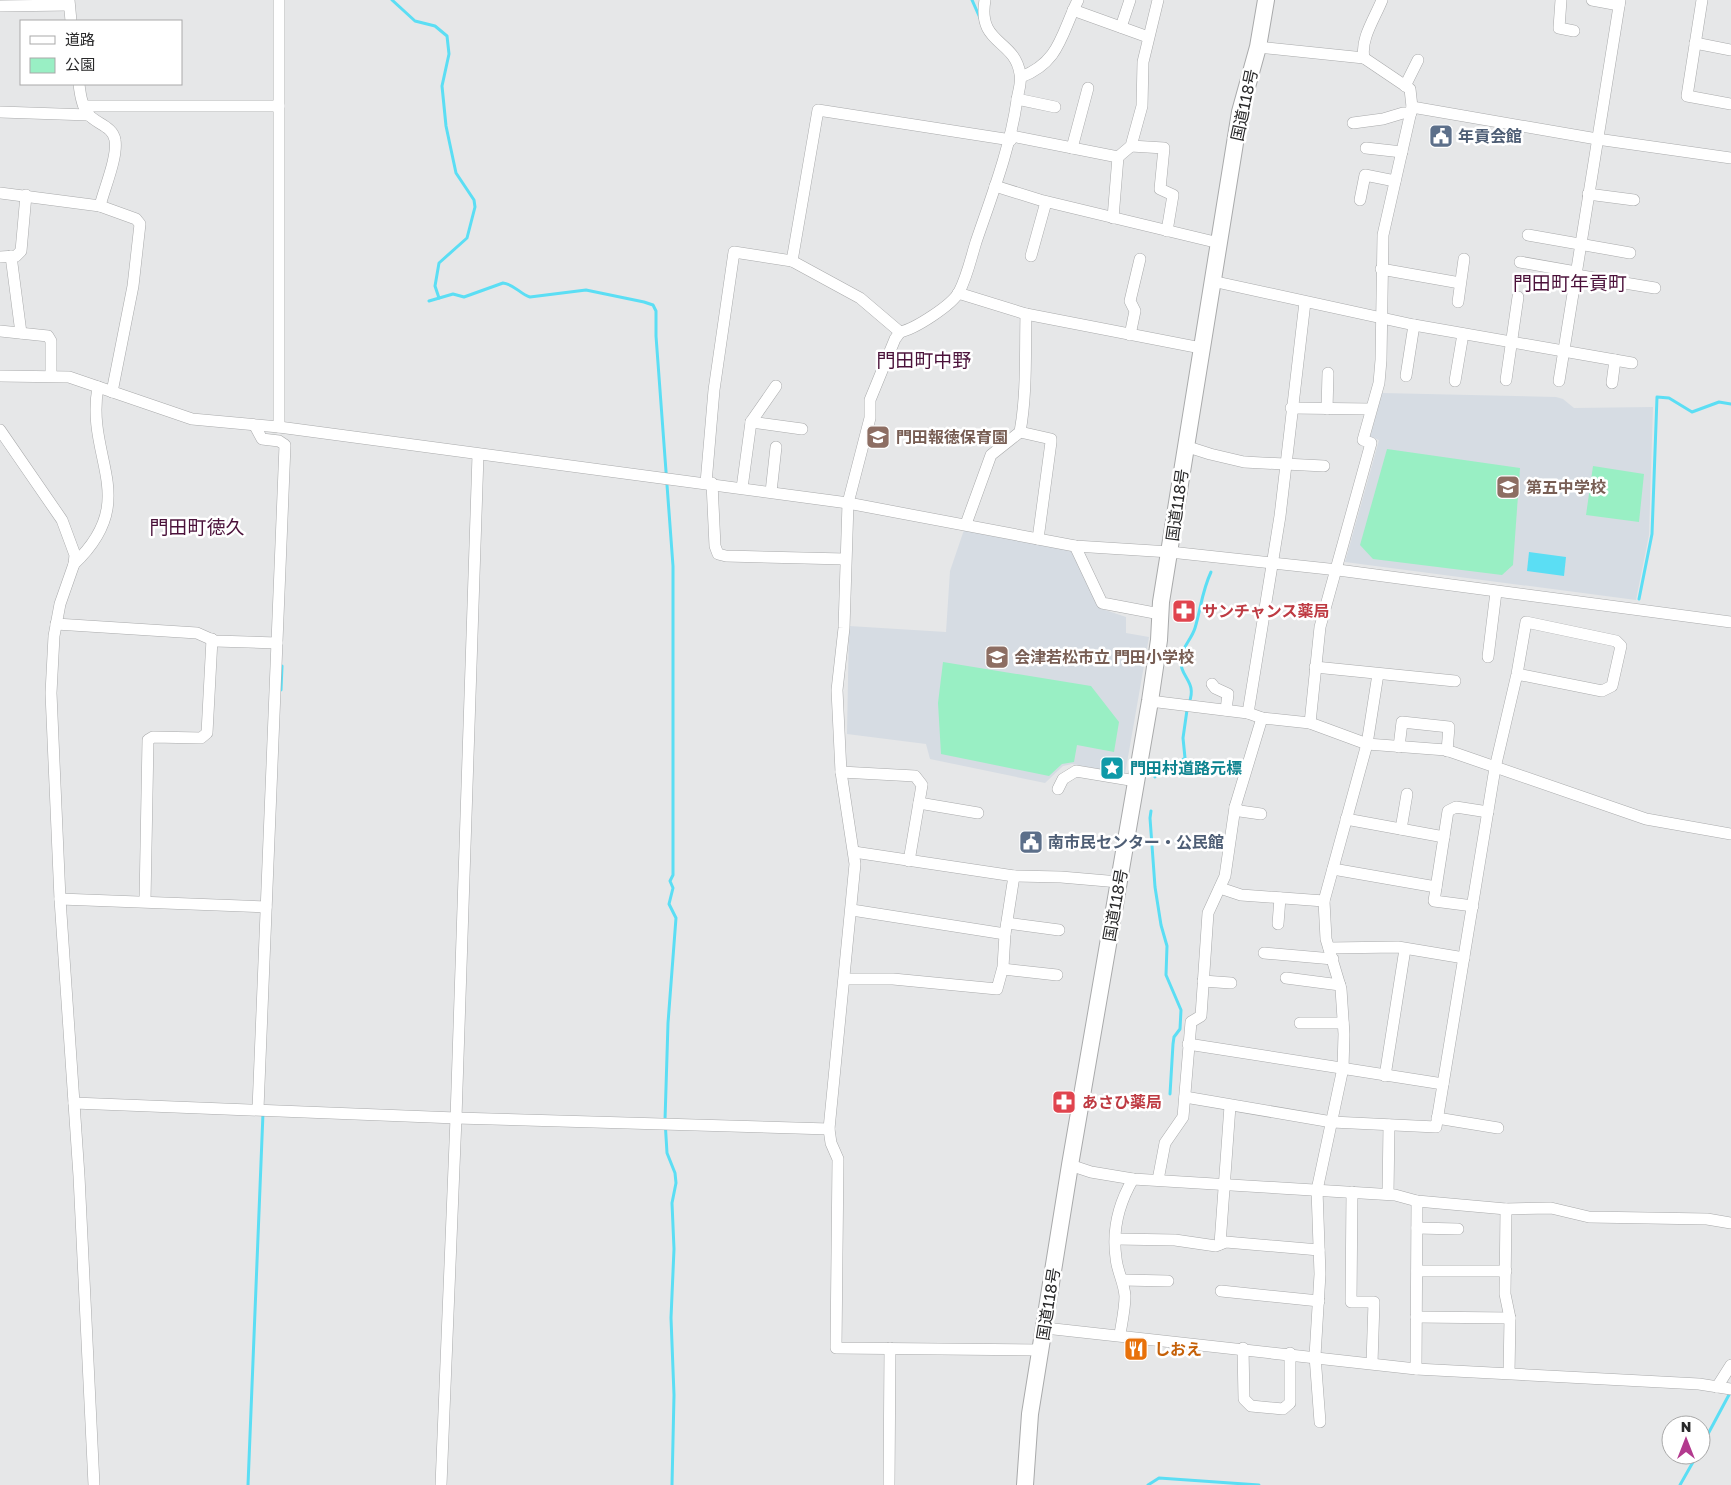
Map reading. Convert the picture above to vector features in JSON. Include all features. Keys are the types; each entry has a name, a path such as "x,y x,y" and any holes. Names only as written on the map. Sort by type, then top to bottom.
{"highway":[{"name":"国道118号","path":"1025,1485 1026,1447 1070,1165 1150,701 1160,614 1185,446 1243,95 1258,47 1266,0"}],"street":[{"path":"278,0 279,428"},
{"path":"984,0 982,16 991,36 1006,48 1016,63 1021,77 1011,138 958,293 925,321 910,330 900,332 895,339 870,400 870,418 848,503 844,628 837,690 840,772 854,852 852,910 829,1129 838,1159 836,1348 1041,1350"},
{"path":"1121,27 1130,0"},
{"path":"1113,218 1118,157 1130,146 1142,106 1143,62 1158,0"},
{"path":"1364,58 1362,51 1382,0"},
{"path":"1561,0 1559,28 1574,31"},
{"path":"1559,380 1620,2 1592,0"},
{"path":"1702,0 1686,96 1731,104"},
{"path":"0,6 69,3 71,20"},
{"path":"1021,77 1036,71 1050,60 1076,5 1121,27 1148,37"},
{"path":"1695,44 1731,50"},
{"path":"1258,47 1364,58 1410,89 1411,110 1383,235 1379,383 1364,440 1371,444 1338,570 1320,627 1310,723"},
{"path":"1405,86 1418,60"},
{"path":"79,85 86,110 111,130 115,139 114,156 100,206"},
{"path":"1072,148 1088,88"},
{"path":"1017,99 1055,107"},
{"path":"0,112 278,106"},
{"path":"792,261 818,110 1011,138 1118,157"},
{"path":"1352,123 1383,119 1411,110 1731,158"},
{"path":"1130,146 1164,148 1160,189 1173,196 1167,231"},
{"path":"1366,148 1402,152"},
{"path":"1360,200 1365,176 1395,181"},
{"path":"996,186 1046,202 1218,243"},
{"path":"0,193 26,194 100,206 136,219 140,224 133,286 112,392"},
{"path":"21,333 6,257 21,251 26,194"},
{"path":"1588,194 1634,200"},
{"path":"1031,256 1046,202"},
{"path":"1528,235 1630,253"},
{"path":"845,559 726,556 718,554 715,546 709,483 714,390 734,252 792,261 860,298 900,332"},
{"path":"1130,335 1135,312 1130,300 1140,259"},
{"path":"1458,302 1464,259"},
{"path":"1520,262 1655,288"},
{"path":"1381,269 1460,283"},
{"path":"1212,282 1414,326 1632,363"},
{"path":"958,293 1026,314 1201,348"},
{"path":"1506,380 1518,297"},
{"path":"1248,713 1280,516 1284,465 1304,302"},
{"path":"966,524 991,455 1020,432 1022,404 1026,389 1026,314"},
{"path":"1406,376 1414,326"},
{"path":"0,331 48,336 51,341 51,376"},
{"path":"1455,381 1463,334"},
{"path":"1612,382 1615,360"},
{"path":"1327,409 1328,373"},
{"path":"0,376 69,377 192,419 279,428 709,483 848,503 1074,546 1170,552 1338,570 1731,622"},
{"path":"742,488 751,422 776,386"},
{"path":"94,1485 74,1103 60,899 51,692 56,624 64,588 74,564 85,553 98,534 106,517 110,499 97,416 98,387"},
{"path":"1291,408 1371,409"},
{"path":"751,422 802,429"},
{"path":"255,426 262,439 285,445 258,1109"},
{"path":"0,430 62,520 73,546 74,564"},
{"path":"1020,432 1050,439 1051,442 1038,539"},
{"path":"1185,446 1244,462 1324,466"},
{"path":"771,492 776,447"},
{"path":"441,1485 456,1118 478,454"},
{"path":"1074,546 1102,603 1160,614"},
{"path":"1488,657 1496,592"},
{"path":"1185,1097 1332,1122 1436,1127 1495,768 1517,674 1526,622 1616,641 1621,646 1612,686 1602,691 1517,674"},
{"path":"56,624 197,633 212,639 277,643"},
{"path":"145,901 148,740 153,737 201,738 207,733 212,639"},
{"path":"1315,667 1455,681"},
{"path":"1320,1422 1315,1356 1320,1250 1317,1190 1343,1068 1343,1023 1340,986 1324,923 1324,901 1367,744 1378,674"},
{"path":"1212,684 1215,688 1228,694 1226,710"},
{"path":"1150,701 1248,713 1262,718 1310,723 1367,744 1447,751 1646,819 1731,834"},
{"path":"1158,1180 1165,1142 1183,1117 1191,1022 1201,1016 1208,913 1225,876 1235,807 1262,718"},
{"path":"1399,748 1402,722 1449,727 1447,751"},
{"path":"1058,788 1064,779 1076,771 1136,781"},
{"path":"840,772 914,776 922,785 909,861"},
{"path":"1401,829 1408,794"},
{"path":"919,803 978,813"},
{"path":"1235,807 1240,811 1261,814"},
{"path":"1472,906 1434,901 1444,837 1450,808 1488,812"},
{"path":"1346,820 1444,837"},
{"path":"854,852 1014,876 1061,877 1119,882"},
{"path":"1333,869 1436,887"},
{"path":"845,980 893,979 997,989 1003,969 1006,929 1014,876"},
{"path":"1220,888 1241,895 1324,901"},
{"path":"1278,924 1280,898"},
{"path":"60,899 266,907"},
{"path":"852,910 1006,929 1059,930"},
{"path":"1264,953 1331,954 1398,947 1464,958"},
{"path":"1385,1076 1405,949"},
{"path":"1003,969 1057,975"},
{"path":"1286,978 1340,986"},
{"path":"1203,981 1231,983"},
{"path":"1300,1023 1343,1023"},
{"path":"1188,1044 1444,1084"},
{"path":"74,1103 456,1118 829,1129"},
{"path":"1220,1244 1230,1106"},
{"path":"1437,1118 1498,1128"},
{"path":"1388,1194 1389,1125"},
{"path":"1070,1165 1091,1172 1133,1179 1388,1194 1417,1200 1506,1209 1551,1208 1589,1217 1707,1219 1731,1223"},
{"path":"1120,1334 1125,1298 1123,1280 1116,1258 1116,1239 1122,1198 1133,1179"},
{"path":"1352,1192 1351,1302 1374,1302 1372,1363"},
{"path":"1416,1369 1417,1200"},
{"path":"1506,1209 1505,1294 1510,1318 1509,1373"},
{"path":"1417,1228 1458,1228"},
{"path":"1116,1239 1175,1240 1216,1246 1226,1242 1320,1250"},
{"path":"1417,1271 1506,1271"},
{"path":"1123,1280 1168,1281"},
{"path":"1221,1291 1318,1301"},
{"path":"1416,1317 1510,1318"},
{"path":"1045,1328 1120,1334 1416,1369 1509,1373 1731,1389"},
{"path":"889,1485 890,1348"},
{"path":"1243,1348 1244,1399 1251,1406 1283,1409 1290,1403 1290,1353"},
{"path":"1718,1387 1731,1365"}],"shaded area":[{"name":"第五中学校","path":"1382,393 1556,397 1563,399 1574,408 1653,407 1649,535 1636,600 1345,562 1379,440 1370,437"},
{"name":"会津若松市立 門田小学校","path":"964,530 1070,549 1099,608 1126,617 1126,633 1149,637 1125,774 1072,764 1063,766 1045,783 930,759 926,744 847,734 849,626 946,632 950,571"}],"green space":[{"path":"1387,449 1520,468 1513,565 1502,575 1373,559 1360,545"},
{"path":"1593,466 1644,474 1639,522 1586,515"},
{"path":"943,662 1091,686 1119,722 1114,752 1077,745 1074,762 1062,764 1049,776 941,754 938,703"}],"water":[{"path":"1529,552 1566,557 1564,576 1527,571"}],"waterway":[{"path":"392,0 415,21 435,26 447,36 449,54 442,86 446,126 456,173 474,200 475,207 467,238 439,263 435,286 439,298"},
{"path":"972,0 980,18"},
{"path":"429,301 453,294 464,297 503,283 530,297 586,290 644,302 653,305 656,311 656,336 673,566 673,875 670,881 673,888 669,904 676,918 668,1023 665,1120 667,1153 675,1173 676,1183 672,1203 674,1249 671,1318 674,1395 672,1485"},
{"path":"1639,599 1652,534 1657,397 1669,398 1692,412 1719,402 1731,404"},
{"path":"1189,703 1191,689 1182,669 1181,656 1195,628 1211,572"},
{"path":"281,690 282,666"},
{"path":"1155,777 1158,765 1181,761 1185,758 1183,738 1187,710"},
{"path":"1151,811 1155,887 1161,925 1167,946 1166,975 1181,1010 1180,1029 1174,1037 1173,1044 1170,1094"},
{"path":"248,1485 263,1113"},
{"path":"1711,1428 1731,1391"},
{"path":"1680,1485 1691,1465"},
{"path":"1148,1485 1159,1478 1259,1485"}],"place":[{"name":"年貢会館","path":"1441,136"},
{"name":"門田報徳保育園","path":"878,437"},
{"name":"第五中学校","path":"1508,487"},
{"name":"サンチャンス薬局","path":"1184,611"},
{"name":"会津若松市立 門田小学校","path":"997,657"},
{"name":"門田村道路元標","path":"1112,768"},
{"name":"南市民センター・公民館","path":"1031,842"},
{"name":"あさひ薬局","path":"1064,1102"},
{"name":"しおえ","path":"1136,1349"}],"district":[{"name":"門田町年貢町","path":"1570,282"},
{"name":"門田町中野","path":"924,359"},
{"name":"門田町徳久","path":"197,526"}]}
